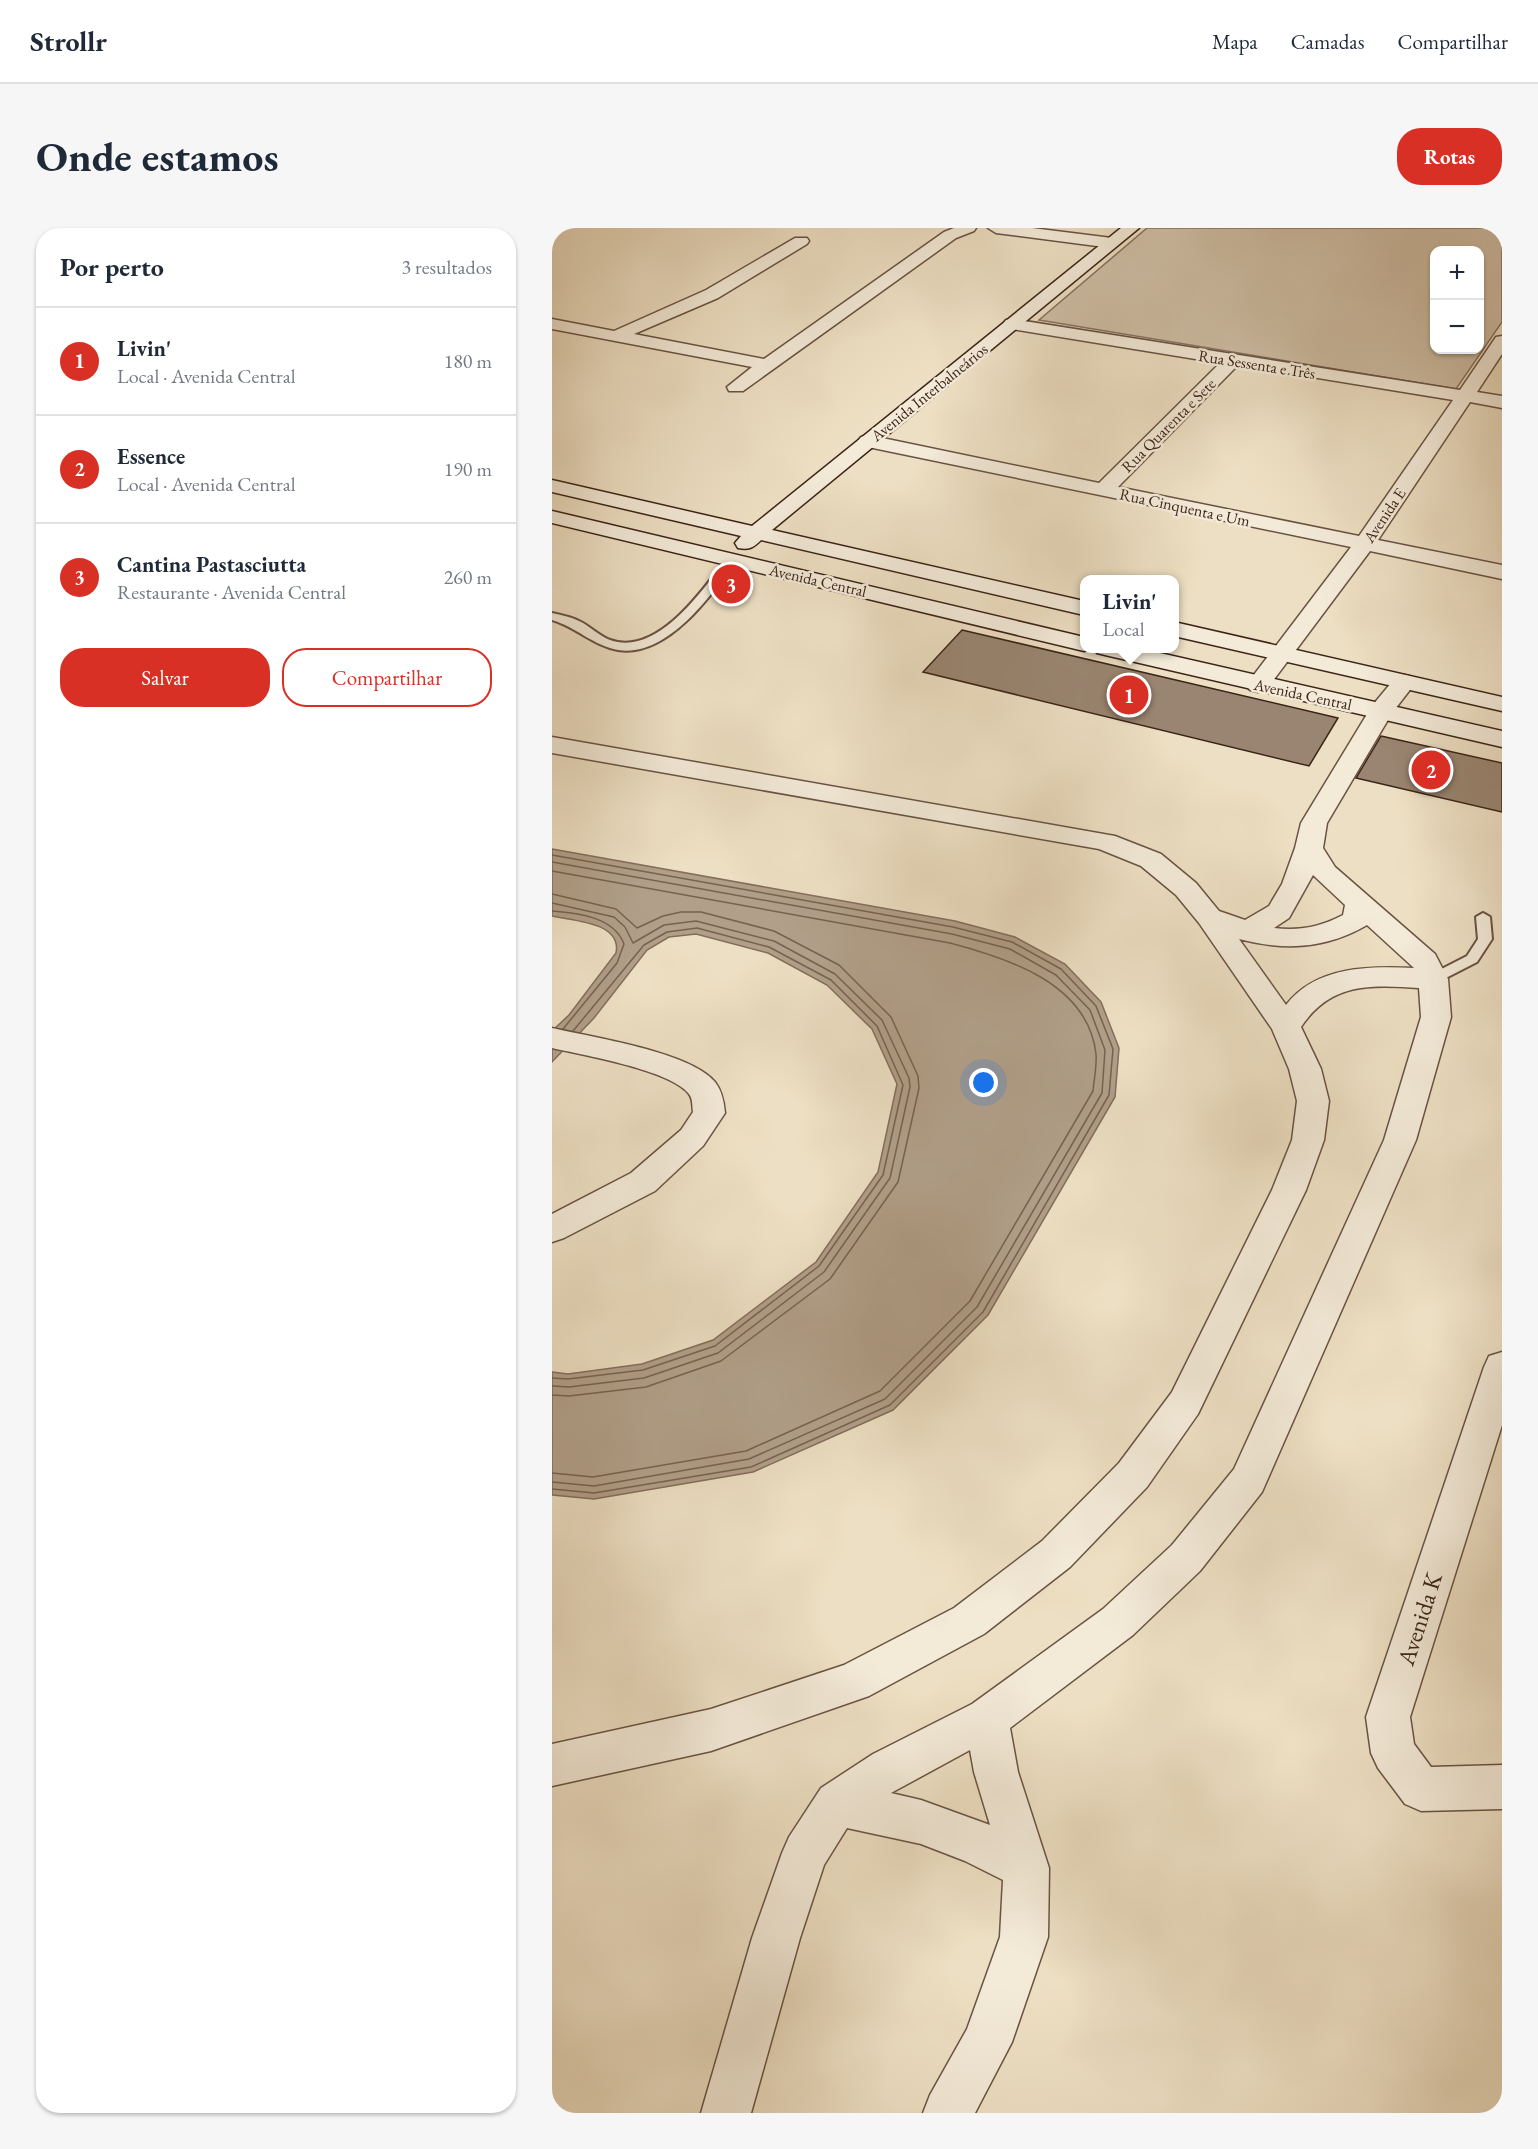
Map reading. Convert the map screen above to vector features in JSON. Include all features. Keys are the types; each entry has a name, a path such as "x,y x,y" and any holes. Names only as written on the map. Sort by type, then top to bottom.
{"street":[{"path":"736,387 950,235 968,228"},
{"path":"996,228 1122,235"},
{"path":"1084,228 1122,235"},
{"name":"Avenida Interbalneários","path":"730,560 756,533 1122,235"},
{"path":"616,336 712,294 801,241"},
{"path":"552,324 767,365"},
{"name":"Rua Sessenta e Três","path":"1012,324 1232,361 1502,402"},
{"name":"Avenida E","path":"1258,685 1284,654 1364,545 1502,341"},
{"name":"Rua Quarenta e Sete","path":"1103,490 1232,361"},
{"name":"Rua Cinquenta e Um","path":"868,441 1502,572"},
{"name":"Avenida Central","path":"552,486 1080,607"},
{"name":"Avenida Central","path":"552,517 1080,643"},
{"name":"Avenida Central","path":"1179,630 1502,704"},
{"name":"Avenida Central","path":"1126,653 1502,739"},
{"path":"1246,932 1279,912 1296,884 1309,848 1314,823 1381,711 1404,681"},
{"path":"552,745 1105,842 1151,860 1186,889 1209,917 1286,1027 1305,1069 1313,1101 1308,1140 1289,1190 1185,1403 1133,1475 1056,1554 969,1621 854,1682 711,1730 552,1765"},
{"path":"726,2113 776,1938 805,1853 837,1804 889,1769 987,1719 1118,1622 1186,1558 1248,1480 1400,1140 1436,1017 1433,979 1425,961 1325,873 1309,848"},
{"path":"1209,917 1246,932 1291,940 1341,930 1357,919 1359,902"},
{"path":"1310,938 1339,982"},
{"path":"1286,1027 1303,1004 1333,983 1372,975 1433,979"},
{"path":"552,1038 657,1063 691,1077 704,1090 709,1113 692,1138 643,1182 552,1229"},
{"name":"Avenida K","path":"1502,1367 1388,1717 1393,1753 1421,1789 1502,1787"},
{"path":"948,2113 987,2042 1024,1937 1026,1868 996,1772 987,1719"},
{"path":"837,1804 921,1822 976,1842 1026,1868"}],"lane":[{"path":"552,616 574,623 603,642 620,647 643,646 661,636 702,599 730,560"},
{"path":"1433,979 1472,959 1485,939 1484,917"}],"shaded area":[{"path":"1147,228 1502,228 1502,322 1484,348 1484,246 1430,246 1430,354 1480,354 1456,389 1039,320"}],"water":[{"path":"552,849 955,921 1015,937 1065,964 1101,1002 1119,1048 1115,1097 988,1315 893,1410 753,1472 594,1499 552,1495 552,1372 568,1374 642,1364 713,1340 816,1262 878,1172 897,1084 872,1029 827,985 768,953 696,934 669,937 647,950 594,1018 552,1062 552,1031 569,1015 616,953 616,943 612,935 604,929 584,922 552,916"}],"building":[{"path":"962,630 1338,718 1309,766 923,672"},
{"path":"1381,736 1502,763 1502,812 1356,778"}],"place":[{"name":"Cantina Pastasciutta","path":"731,584"},
{"name":"Livin'","path":"1129,695"},
{"name":"Essence","path":"1431,770"}]}
